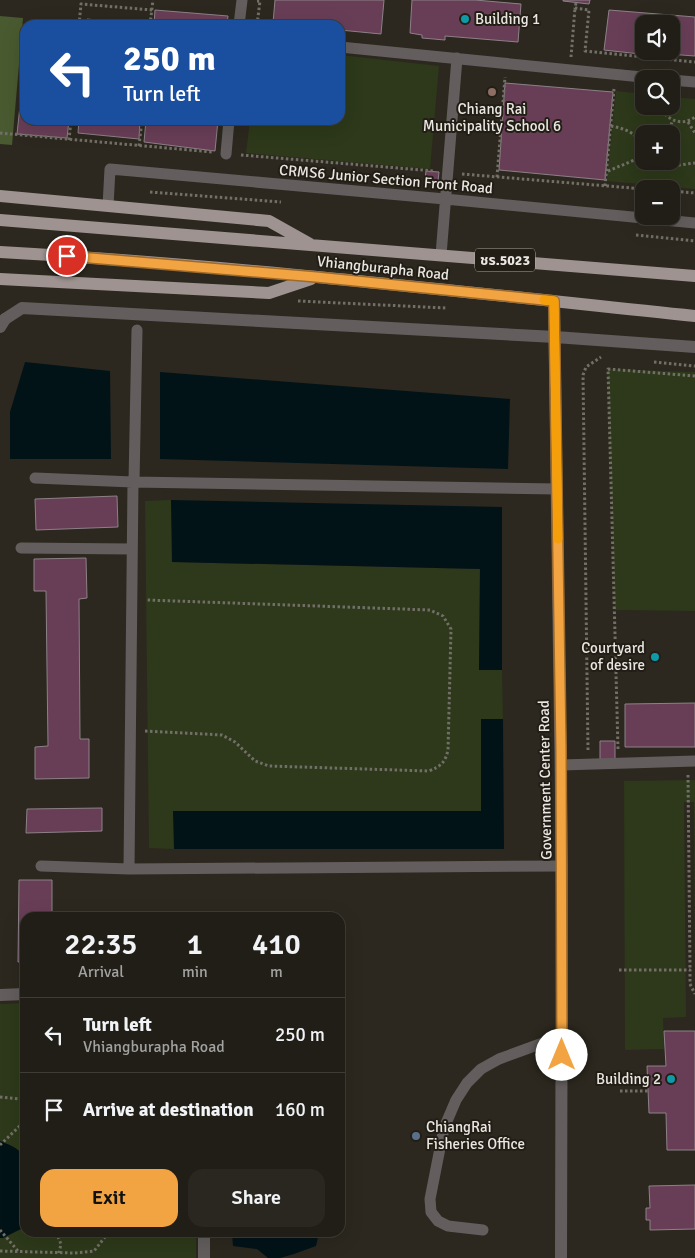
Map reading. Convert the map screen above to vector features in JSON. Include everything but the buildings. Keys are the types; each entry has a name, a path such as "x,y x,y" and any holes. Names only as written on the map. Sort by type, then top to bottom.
{"main road":[{"path":"0,196 269,221 314,246"},
{"name":"Vhiangburapha Road","path":"0,220 71,224 314,246 695,276"},
{"name":"Vhiangburapha Road","path":"0,252 316,277 695,316"},
{"path":"0,279 269,293 316,277"}],"street":[{"name":"Government Center Road","path":"554,301 562,866 561,1258"},
{"path":"2,323 22,308 555,337 695,347"},
{"path":"0,995 20,994"},
{"path":"204,1237 204,1258"}],"lane":[{"path":"240,20 242,0"},
{"path":"345,47 635,76"},
{"path":"441,255 457,58"},
{"path":"680,81 695,82"},
{"path":"226,154 229,125"},
{"name":"CRMS6 Junior Section Front Road","path":"108,206 110,169 695,223"},
{"path":"129,869 131,600 137,330"},
{"path":"35,478 134,482 558,489"},
{"path":"21,548 132,549"},
{"path":"561,765 692,765"},
{"path":"41,866 129,869 562,866"},
{"path":"483,1230 448,1226 438,1221 431,1212 430,1198 444,1128 460,1094 467,1083 481,1069 499,1059 562,1036"}],"path":[{"path":"151,20 153,0"},
{"path":"570,70 576,3"},
{"path":"80,20 81,4 152,10"},
{"path":"575,8 589,10 585,51 695,62"},
{"path":"497,176 506,63"},
{"path":"605,186 616,74"},
{"path":"667,115 670,119 679,122 688,122 695,117"},
{"path":"671,125 673,120"},
{"path":"688,122 695,132"},
{"path":"69,140 70,125"},
{"path":"139,146 141,125"},
{"path":"611,126 624,128 635,136"},
{"path":"0,134 635,188"},
{"path":"608,171 635,160"},
{"path":"680,165 695,163"},
{"path":"148,192 286,202"},
{"path":"680,192 695,193"},
{"path":"627,234 695,241"},
{"path":"289,301 453,308"},
{"path":"592,757 588,751 586,712 583,375 586,367 592,362 600,357 609,358"},
{"path":"647,362 695,366"},
{"path":"618,750 608,370 695,376"},
{"path":"131,600 430,610 443,616 451,629 448,750 445,762 429,771 269,766 255,761 235,742 222,735 131,730"},
{"path":"692,765 690,984 695,994"},
{"path":"619,970 690,970"},
{"path":"620,1091 648,1091"},
{"path":"0,1097 20,1099"},
{"path":"0,1146 20,1126"},
{"path":"0,1230 18,1251"},
{"path":"58,1237 61,1244 59,1253"},
{"path":"0,1251 74,1253 94,1251 105,1237"}],"green space":[{"path":"0,16 23,18 23,20 20,20 20,53 12,145 0,144"},
{"path":"345,56 439,66 430,169 246,153 249,125 345,125"},
{"path":"616,91 635,93 635,115 680,115 680,98 695,99 695,189 680,188 680,180 635,180 635,184 607,181"},
{"path":"608,369 695,372 695,611 615,610"},
{"path":"171,500 173,562 480,569 479,669 502,670 503,719 481,720 481,811 174,811 174,849 149,848 145,501"},
{"path":"695,780 695,987 694,802 684,802 686,1017 663,1018 664,1049 625,1050 624,781"},
{"path":"20,1003 20,1237 196,1237 196,1258 0,1258 0,1004"}],"shaded area":[{"path":"25,362 110,371 111,459 10,459 10,412"},
{"path":"160,372 510,399 508,469 160,459"},
{"path":"171,500 502,507 502,670 479,670 480,569 172,562"},
{"path":"481,719 503,719 504,849 174,849 173,811 481,811"},
{"path":"0,1141 20,1152 20,1230 0,1238"},
{"path":"232,1237 318,1237 316,1246 280,1258 268,1258 257,1249 233,1246"}],"slow traffic":[{"path":"544,300 554,301 558,539"}],"place":[{"name":"Building 1","path":"465,19"},
{"name":"Chiang Rai Municipality School 6","path":"492,92"},
{"name":"Courtyard of desire","path":"655,657"},
{"name":"Building 2","path":"671,1079"},
{"name":"ChiangRai Fisheries Office","path":"416,1136"}],"route":[{"path":"67,256 316,277 554,301 561,748 562,1055"}]}
